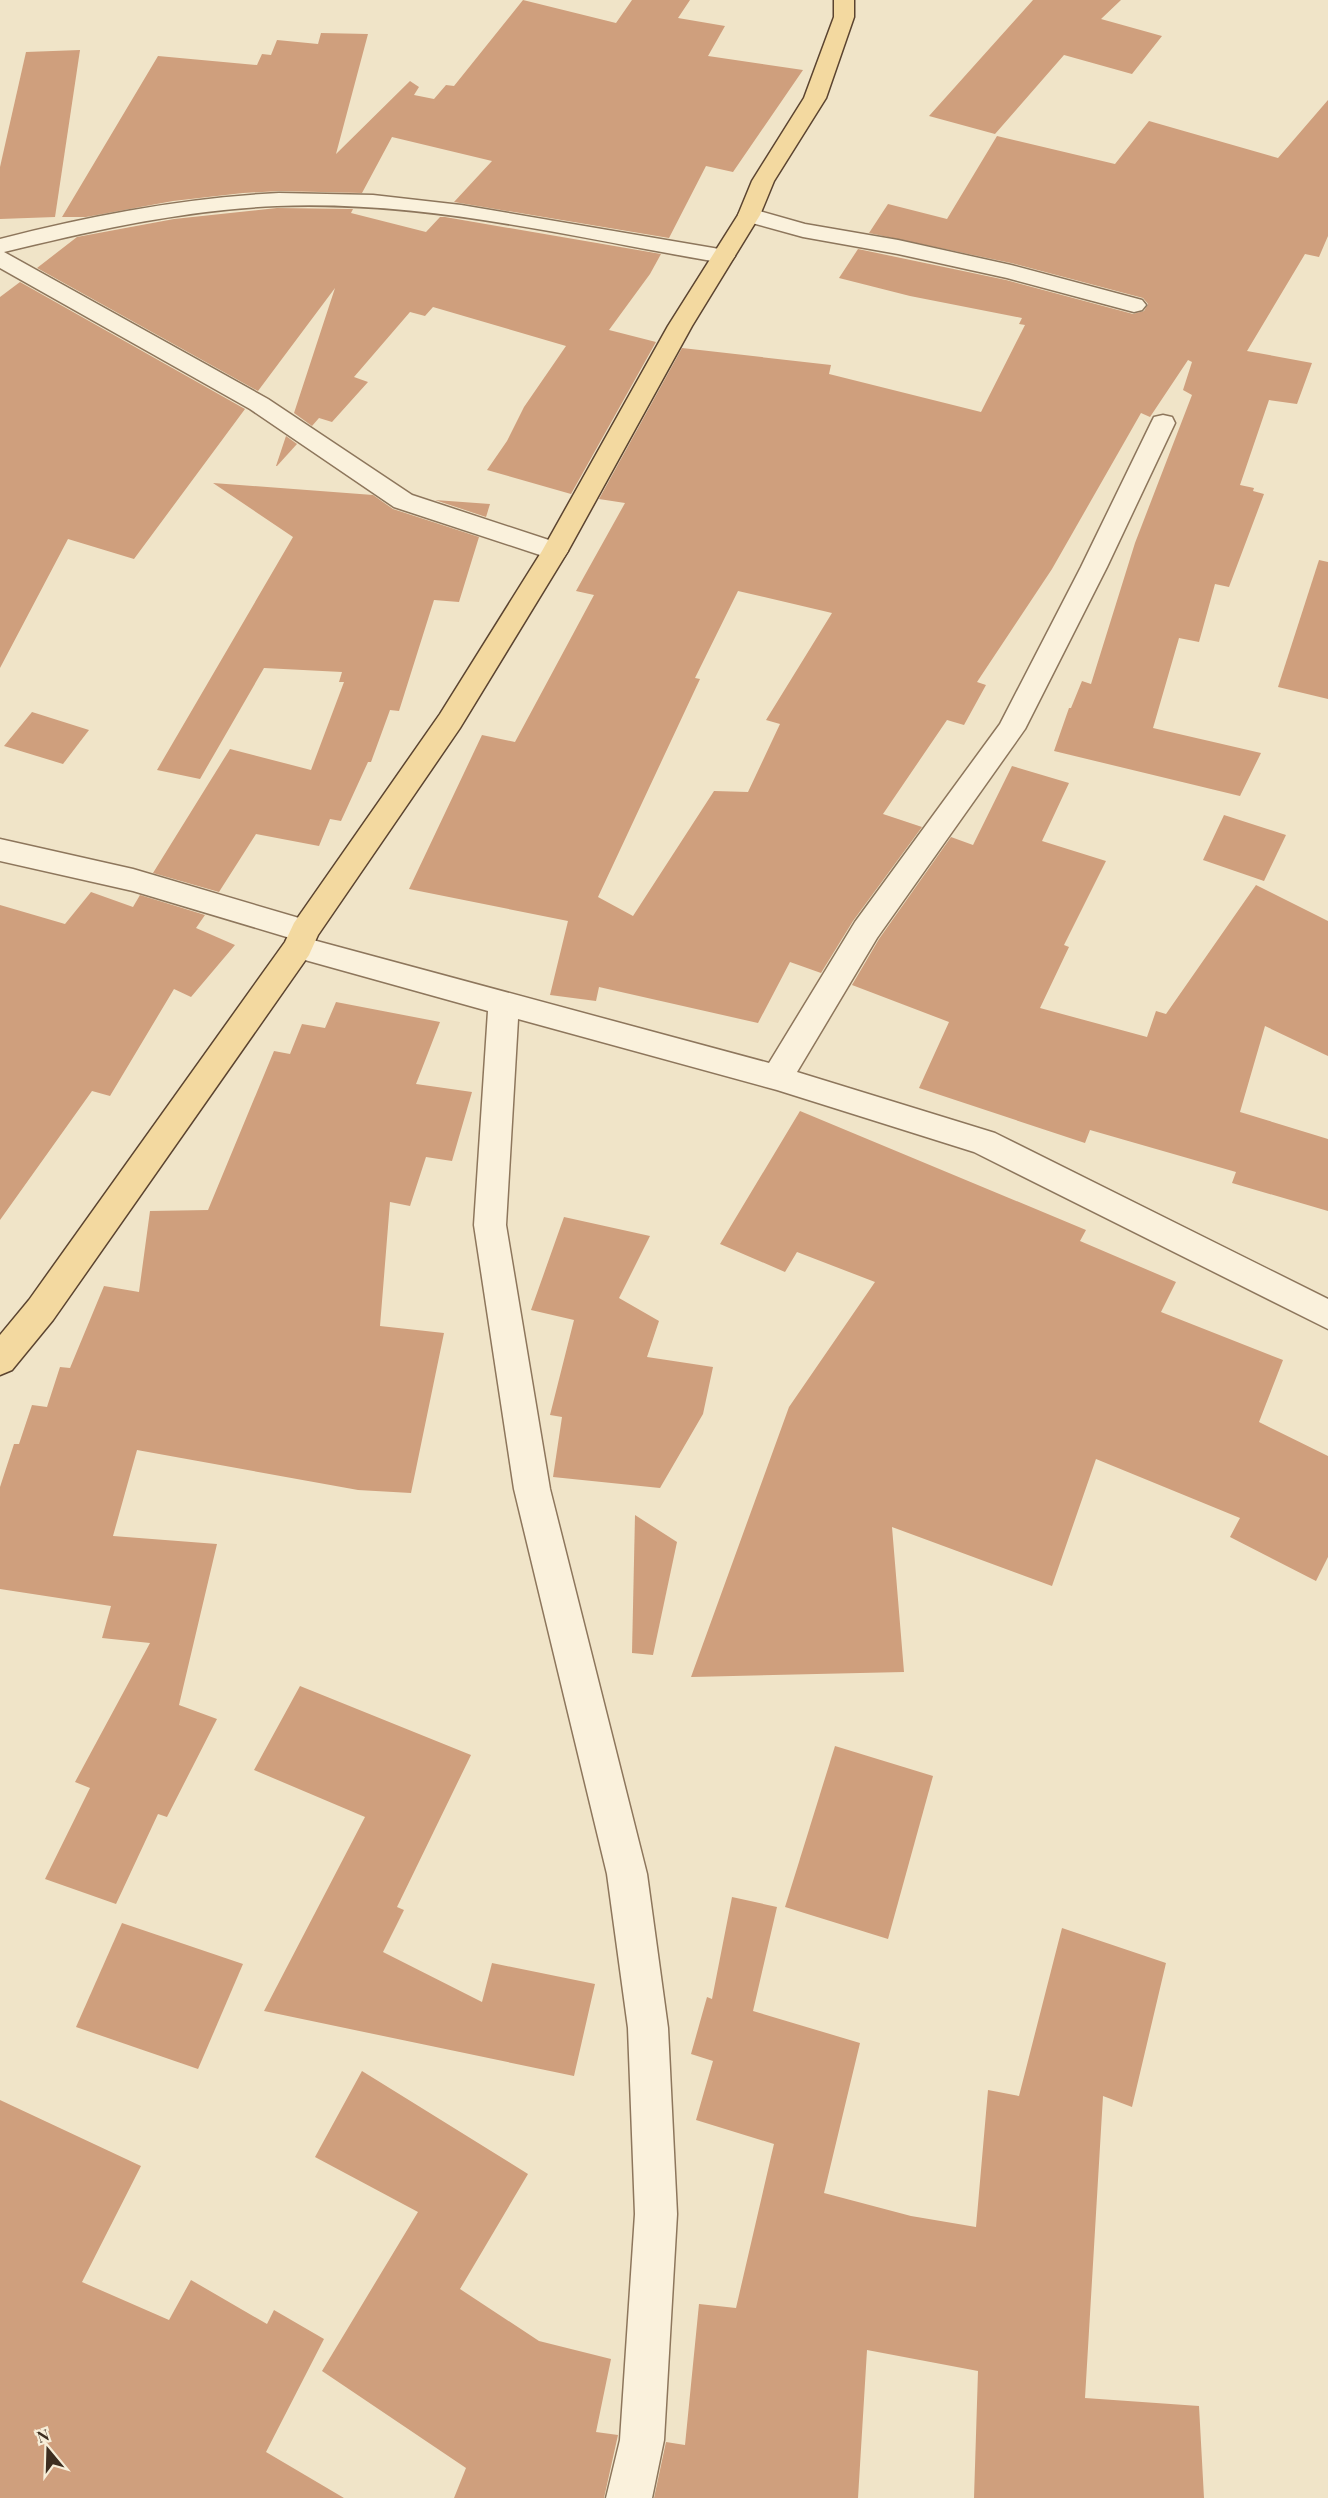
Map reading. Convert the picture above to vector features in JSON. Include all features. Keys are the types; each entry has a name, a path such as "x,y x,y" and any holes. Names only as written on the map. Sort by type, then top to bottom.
{"main road":[{"path":"0,1360 41,1310 302,939 450,721 555,550 680,327 749,215 763,181 815,98 844,17 844,0"}],"street":[{"path":"0,246 64,228 149,213 221,203 305,200 372,202 448,210 723,256"},
{"path":"749,215 803,230 898,247 1011,272 1134,305"},
{"path":"0,258 258,404 403,501 555,550"},
{"path":"777,1078 866,930 1011,729 1094,567 1163,423"},
{"path":"0,850 134,880 302,939 504,1005 777,1078 984,1142 1328,1315"},
{"path":"504,1005 490,1226 532,1488 627,1874 648,2028 656,2214 642,2440 629,2498"}],"building":[{"path":"523,0 616,23 632,0 690,0 678,18 725,26 708,56 803,70 733,172 706,166 669,238 454,202 492,161 392,137 362,193 279,191 243,193 173,201 86,217 62,217 158,56 257,65 262,54 271,55 277,40 318,44 321,33 368,34 336,154 410,81 419,87 414,95 434,99 446,85 454,86"},
{"path":"1033,0 1121,0 1101,19 1162,36 1132,74 1064,55 995,134 929,116"},
{"path":"80,50 55,217 0,219 0,167 26,52"},
{"path":"1328,100 1328,236 1319,257 1305,254 1247,351 1312,363 1297,404 1269,400 1240,485 1254,488 1253,491 1264,494 1229,587 1215,584 1199,642 1179,638 1153,728 1261,753 1240,796 1054,751 1069,708 1071,708 1082,681 1091,684 1135,543 1192,395 1183,390 1192,362 1188,360 1150,417 1141,413 1052,569 977,682 986,685 964,725 947,720 883,814 922,827 853,921 821,973 790,962 758,1023 599,987 596,1001 550,995 568,921 409,889 482,735 515,742 594,595 576,591 625,503 599,499 682,348 831,365 829,374 981,412 1025,325 1019,324 1022,318 910,296 839,278 858,249 1006,280 1133,314 1144,311 1148,304 1143,298 1011,263 869,233 888,204 947,219 997,136 1115,164 1149,121 1278,158","holes":["738,591 832,613 766,720 780,724 748,792 714,791 633,916 598,897 700,679 695,678"]},
{"path":"277,208 353,209 351,213 426,232 440,217 445,217 661,254 650,274 609,330 656,342 571,494 487,470 507,441 524,407 566,346 433,307 425,316 410,312 354,377 368,382 332,422 319,418 312,426 294,413 335,288 258,391 37,268 77,237 174,219"},
{"path":"20,282 245,409 134,559 68,539 0,668 0,297"},
{"path":"286,436 297,444 276,466"},
{"path":"213,483 373,495 393,509 479,537 459,602 434,600 399,711 390,710 371,762 368,762 341,821 330,819 319,846 256,834 219,892 153,873 230,749 311,770 344,682 339,682 342,672 264,668 200,779 157,770 293,537"},
{"path":"435,500 490,504 486,517"},
{"path":"1319,560 1328,562 1328,699 1278,687"},
{"path":"32,712 89,730 63,764 4,746"},
{"path":"1012,766 1069,783 1042,841 1106,861 1064,945 1069,947 1040,1008 1147,1037 1156,1011 1166,1014 1256,885 1328,921 1328,1056 1265,1026 1240,1112 1328,1139 1328,1211 1232,1183 1236,1172 1090,1130 1085,1143 919,1088 949,1022 852,985 879,939 951,837 973,845"},
{"path":"1224,815 1286,835 1264,881 1203,860"},
{"path":"91,892 133,907 140,895 205,915 196,928 235,945 191,997 174,989 110,1096 92,1091 0,1220 0,905 65,924"},
{"path":"336,1002 440,1022 416,1084 472,1092 452,1161 426,1157 410,1206 390,1202 380,1326 444,1333 411,1493 358,1490 137,1450 113,1536 217,1544 179,1705 217,1719 167,1817 158,1814 116,1904 45,1879 90,1788 75,1782 150,1643 102,1638 111,1606 0,1589 0,1487 14,1444 19,1444 32,1405 47,1407 60,1367 70,1368 104,1286 139,1292 150,1211 208,1210 274,1051 290,1054 302,1024 325,1028"},
{"path":"800,1111 1086,1230 1080,1241 1176,1282 1161,1312 1283,1360 1259,1422 1328,1456 1328,1557 1316,1581 1230,1537 1240,1518 1096,1459 1052,1586 892,1527 904,1672 691,1677 789,1407 875,1282 797,1252 785,1272 720,1244"},
{"path":"564,1217 650,1236 619,1298 659,1321 647,1357 713,1367 703,1414 660,1488 553,1477 562,1417 550,1415 574,1320 531,1310"},
{"path":"635,1515 677,1542 653,1655 632,1653"},
{"path":"300,1686 471,1755 397,1907 404,1910 383,1952 482,2002 492,1963 595,1984 574,2076 264,2011 365,1817 254,1770"},
{"path":"835,1746 933,1776 888,1939 785,1907"},
{"path":"732,1897 777,1907 753,2011 860,2043 824,2193 911,2216 976,2227 988,2090 1019,2096 1062,1928 1166,1963 1132,2107 1103,2096 1085,2398 1199,2406 1204,2498 974,2498 978,2371 867,2350 858,2498 654,2498 666,2442 685,2445 699,2304 736,2308 774,2144 696,2120 713,2061 691,2054 707,1997 712,1999"},
{"path":"122,1923 243,1964 198,2069 76,2027"},
{"path":"362,2071 528,2174 460,2289 539,2341 611,2359 596,2432 618,2435 604,2498 454,2498 466,2468 322,2371 418,2212 315,2157"},
{"path":"0,2100 141,2166 82,2282 169,2320 191,2280 267,2324 274,2310 324,2339 266,2452 344,2498 0,2498"}]}
